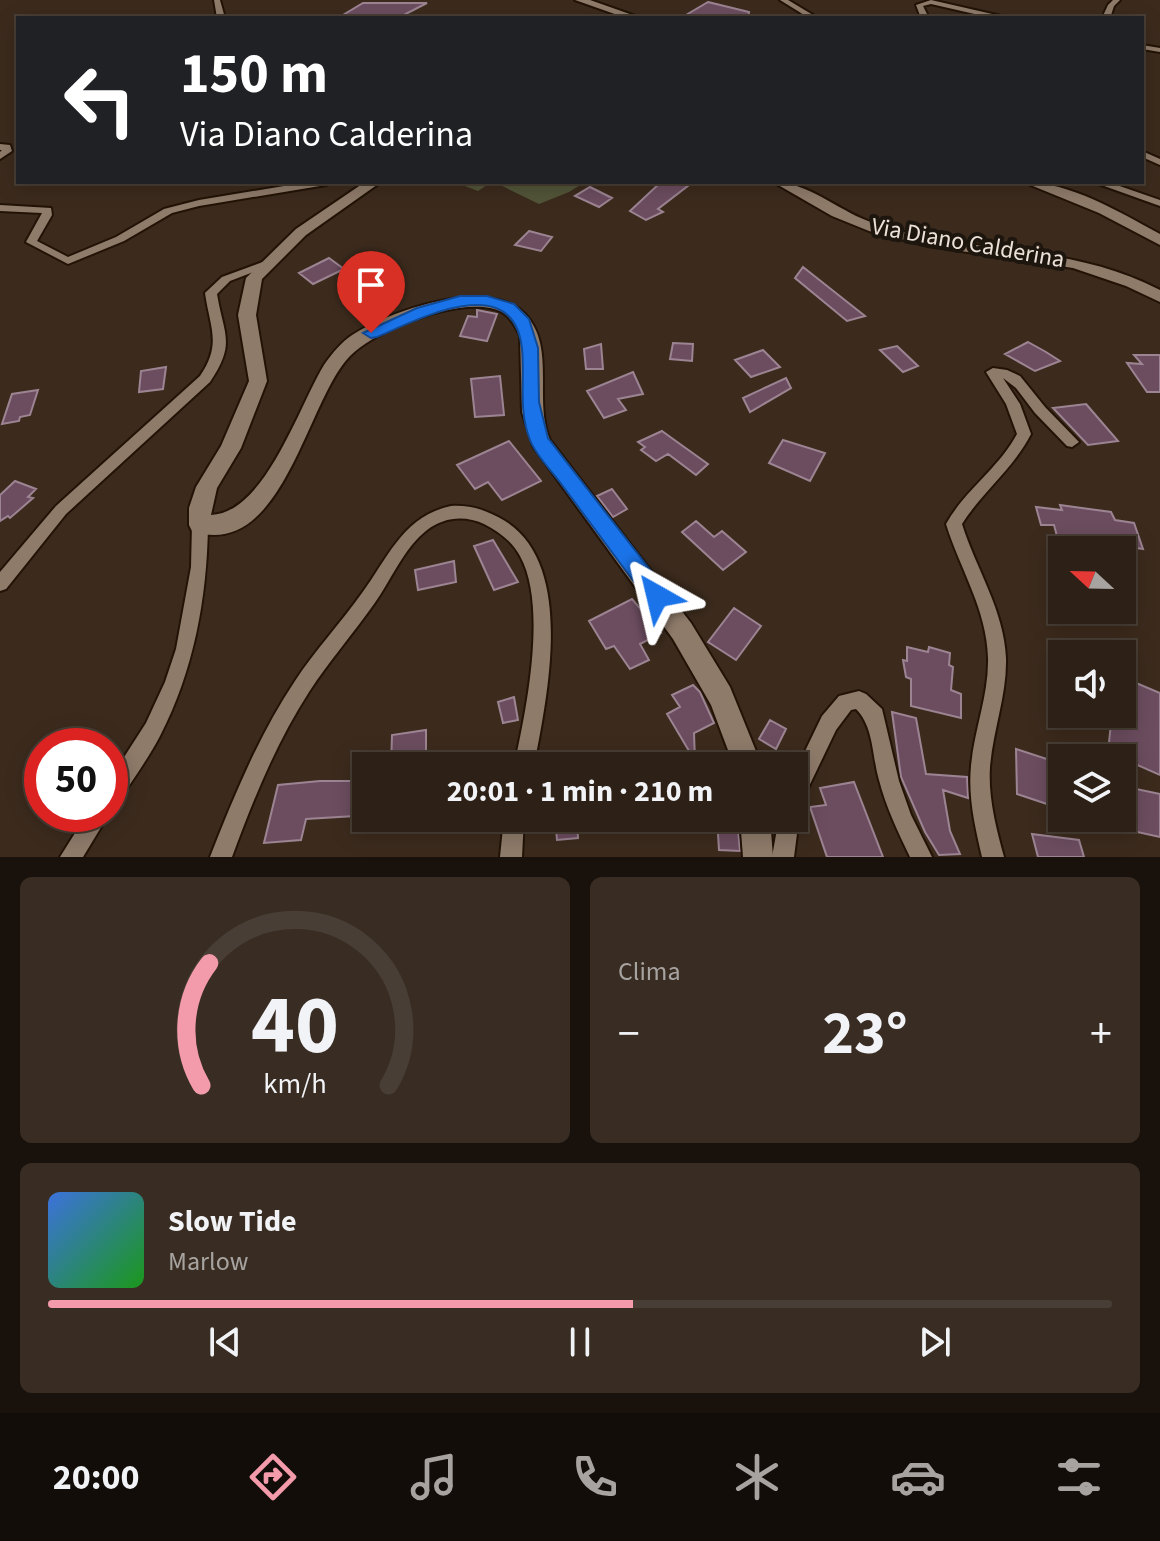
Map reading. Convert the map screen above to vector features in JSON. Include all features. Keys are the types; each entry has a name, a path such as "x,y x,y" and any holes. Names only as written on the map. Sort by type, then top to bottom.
{"main road":[{"path":"580,0 630,16"},
{"path":"371,184 301,232 254,278 247,315 258,381 231,448 207,487 200,508 200,525 231,522 243,515 259,497 285,461 343,351 371,333 423,311 460,301 487,301 509,307 523,322 530,348 530,402 539,440 657,596 716,683 743,752"},
{"name":"Via Diano Calderina","path":"784,184 857,223 879,230 943,243 1051,256 1095,268 1160,297"},
{"path":"1035,184 1104,210 1160,240"},
{"path":"756,832 758,857"}],"street":[{"path":"783,0 811,16"},
{"path":"924,16 919,5 931,2 992,16"},
{"path":"0,147 7,147 7,151 0,156"},
{"path":"0,208 47,210 31,242 68,261 120,239 168,211 314,184"},
{"path":"1104,184 1160,203"},
{"path":"0,584 61,510 205,379 218,362 220,350 221,330 211,293 226,279 268,263"},
{"path":"993,857 981,813 981,759 995,684 997,646 987,606 959,545 954,524 963,507 1018,447 1024,434 1013,404 993,372 1008,374 1020,383 1042,412 1072,442"},
{"path":"221,857 251,780 295,696 369,598 403,545 419,527 444,513 475,514 495,522 518,540 534,569 540,625 537,688 526,752"},
{"path":"128,769 153,730 185,649 199,567 200,525"},
{"path":"808,767 829,723 846,702 859,700 875,715 889,781 902,819 921,857"},
{"path":"71,857 87,832"},
{"path":"511,857 513,832"},
{"path":"783,857 787,832"}],"green space":[{"path":"467,184 488,184 478,191 465,186"},
{"path":"498,184 582,184 569,192 539,204"}],"building":[{"path":"708,2 749,12 748,16 684,16"},
{"path":"363,3 427,3 402,16 341,16"},
{"path":"659,184 690,184 658,209 663,212 646,220 630,211"},
{"path":"590,187 612,198 599,207 575,196"},
{"path":"529,231 552,237 541,251 515,245"},
{"path":"329,258 344,269 313,284 299,273"},
{"path":"803,267 865,316 847,321 795,278"},
{"path":"477,310 497,314 487,341 460,336 468,316 477,317"},
{"path":"1028,342 1060,361 1035,371 1005,354"},
{"path":"673,343 693,344 692,361 670,359"},
{"path":"601,344 603,369 586,369 584,349"},
{"path":"897,346 918,366 903,372 880,350"},
{"path":"763,350 780,367 751,377 735,360"},
{"path":"1134,355 1160,355 1160,392 1147,392 1127,363 1142,364"},
{"path":"166,367 163,389 139,392 141,371"},
{"path":"633,372 643,394 618,399 626,410 604,418 587,391"},
{"path":"500,376 504,415 475,417 471,379"},
{"path":"786,378 791,388 750,412 743,398"},
{"path":"38,390 30,415 2,424 12,394"},
{"path":"1086,404 1118,441 1088,445 1053,408"},
{"path":"662,431 708,464 696,475 668,454 656,461 641,450 645,447 638,442"},
{"path":"783,440 825,453 810,481 769,463"},
{"path":"509,441 541,481 502,500 488,482 475,489 457,465"},
{"path":"15,481 36,489 28,497 33,498 10,518 8,516 0,521 0,495"},
{"path":"612,489 627,509 613,517 597,496"},
{"path":"1060,505 1111,512 1115,520 1134,523 1143,549 1136,548 1136,536 1057,536 1054,525 1041,525 1036,507 1062,510"},
{"path":"696,521 714,537 722,531 746,552 723,570 682,532"},
{"path":"493,540 518,582 494,590 474,546"},
{"path":"454,561 456,582 418,590 415,570"},
{"path":"632,599 661,633 640,644 649,660 630,669 614,646 606,649 589,621"},
{"path":"734,608 761,626 736,660 708,642"},
{"path":"907,647 928,652 929,647 950,653 949,665 953,667 951,690 961,694 961,718 911,706 911,679 906,677 903,660 907,661"},
{"path":"1136,683 1160,693 1160,775 1136,764 1136,744 1109,744 1111,728 1136,728"},
{"path":"693,685 700,692 714,723 694,733 695,752 690,752 667,714 680,707 672,695"},
{"path":"514,697 518,720 503,723 498,702"},
{"path":"892,712 916,718 926,774 967,777 968,798 943,790 950,831 960,854 939,855 925,832 901,777"},
{"path":"770,720 786,729 776,749 759,739"},
{"path":"426,730 426,752 391,752 392,735"},
{"path":"1016,749 1048,759 1048,804 1017,794"},
{"path":"352,781 352,816 306,819 301,840 264,843 278,785"},
{"path":"854,782 883,857 827,857 810,807 826,805 820,788"},
{"path":"1136,789 1160,794 1160,837 1136,832"},
{"path":"556,832 578,832 578,838 557,840"},
{"path":"718,832 738,832 740,851 719,850"},
{"path":"1032,834 1079,840 1084,857 1038,857"}],"route":[{"path":"371,333 423,311 460,301 487,301 509,307 523,322 530,348 530,402 539,440 657,596"}]}
